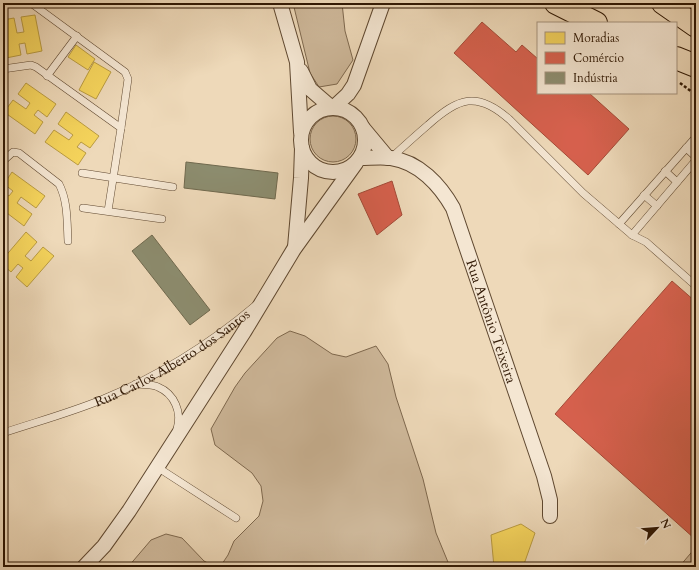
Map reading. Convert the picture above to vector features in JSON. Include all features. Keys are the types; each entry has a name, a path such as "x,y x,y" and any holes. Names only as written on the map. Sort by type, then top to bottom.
{"highway":[{"path":"556,3 594,22"},
{"path":"663,3 696,26"},
{"path":"677,58 696,66"}],"street":[{"name":"Rua Carlos Alberto dos Santos","path":"280,3 293,42 297,62 302,141 301,178 294,249"},
{"path":"363,128 364,146 358,160 348,169 338,172 328,172 318,168 310,162 304,154 302,141 304,129 311,118 322,110 332,108 346,97 354,85 383,3"},
{"name":"Rua Carlos Alberto dos Santos","path":"297,62 310,89 332,108"},
{"path":"332,108 351,114 389,158"},
{"name":"Rua Antônio Teixeira","path":"358,160 389,158 406,162 420,170 445,194 453,208 544,476 550,500 550,516"},
{"name":"Rua Carlos Alberto dos Santos","path":"265,297 294,249 358,160"},
{"path":"84,567 104,546 157,467 265,297"}],"lane":[{"path":"31,3 127,75 121,128 108,211"},
{"path":"48,76 77,36"},
{"path":"3,69 31,65 121,128"},
{"path":"389,158 453,104 476,100 487,103 498,109 572,182 619,224 632,235 646,242 696,286"},
{"path":"619,224 696,137"},
{"path":"686,148 696,156"},
{"path":"3,161 13,152 19,153 59,184 65,201 68,241"},
{"path":"632,235 696,160"},
{"path":"665,171 677,182"},
{"path":"82,173 173,186"},
{"path":"644,195 657,206"},
{"path":"83,208 162,219"},
{"name":"Rua Carlos Alberto dos Santos","path":"3,433 100,400 136,384 233,325 265,297"},
{"path":"136,384 157,386 165,391 175,402 179,412 179,423 174,441"},
{"path":"157,467 236,518"}],"path":[{"path":"680,83 696,95"}],"shaded area":[{"path":"293,3 342,3 345,31 353,60 337,84 319,87 310,73"},
{"path":"328,116 338,116 346,120 352,126 356,134 356,144 352,152 346,158 338,162 328,162 320,158 314,152 310,144 310,134 314,126 320,120"},
{"path":"290,331 305,336 332,354 346,357 376,346 388,364 396,397 423,479 436,533 450,567 220,567 228,555 234,541 259,516 263,501 261,486 252,473 215,445 211,429 235,387 245,373 277,338"},
{"path":"166,534 182,538 204,561 215,567 128,567 151,540"},
{"path":"696,547 696,567 679,567"}],"building: Moradias":[{"path":"35,15 42,51 27,54 25,43 19,44 21,55 6,58 3,42 3,20 14,18 17,33 24,32 21,17"},
{"path":"76,45 95,59 88,70 68,57"},
{"path":"94,62 111,72 96,99 79,90"},
{"path":"26,83 56,104 47,117 38,110 34,115 43,122 35,134 4,112 13,100 26,109 30,103 18,94"},
{"path":"66,112 99,136 90,148 81,142 77,147 86,153 78,165 45,142 54,130 69,140 73,135 58,124"},
{"path":"12,172 45,196 36,208 21,197 17,203 32,214 24,226 3,210 3,192 9,196 13,191 4,184"},
{"path":"26,232 37,242 25,256 31,261 43,247 54,256 27,287 16,277 23,268 18,264 11,272 3,265 3,259"},
{"path":"521,524 535,533 523,567 494,567 491,535"}],"building: Comércio":[{"path":"482,22 516,52 522,45 537,58 537,94 590,94 629,129 588,175 454,53"},
{"path":"392,181 402,215 377,235 358,194"},
{"path":"672,281 696,302 695,539 555,414"}],"building: Indústria":[{"path":"186,162 278,173 275,199 184,188"},
{"path":"152,235 210,310 190,325 132,251"}]}
